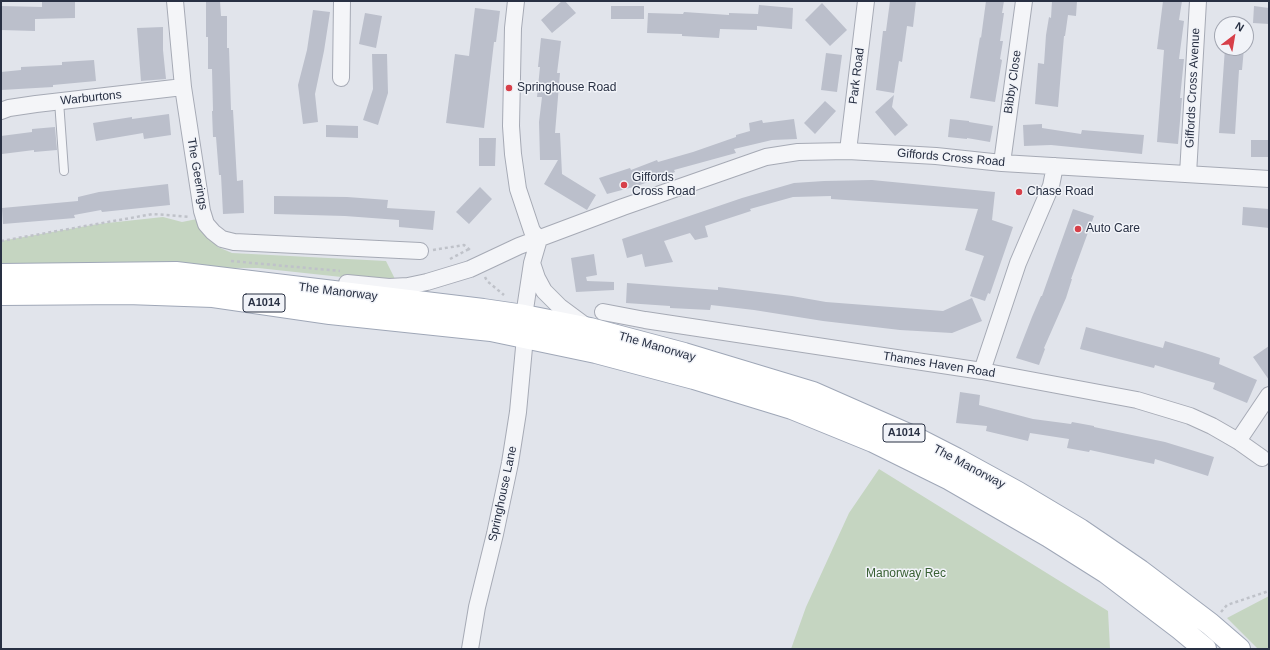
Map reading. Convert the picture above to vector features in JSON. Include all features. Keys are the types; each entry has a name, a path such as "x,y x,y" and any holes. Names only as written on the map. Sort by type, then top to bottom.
{"main road":[{"name":"The Manorway","path":"1,275 176,273 475,309 596,352 694,378 792,408 873,441 950,479 1049,536 1106,572 1205,649"},
{"name":"The Manorway","path":"1,294 127,293 213,296 330,313 491,330 524,327 590,329 684,354 813,393 913,437 956,459 1018,493 1080,530 1140,571 1210,624 1239,649"}],"street":[{"name":"The Geerings","path":"175,1 182,87 202,211 206,224 213,232 222,239 234,242 420,251"},
{"path":"341,78 342,1"},
{"path":"516,1 513,36 511,126 512,154 518,189 532,231 539,239 532,262 524,327"},
{"name":"Park Road","path":"848,151 866,1"},
{"name":"Bibby Close","path":"1002,163 1024,1"},
{"name":"Giffords Cross Avenue","path":"1188,174 1198,1"},
{"name":"Warburtons","path":"1,111 9,108 59,101 182,87"},
{"name":"Giffords Cross Road","path":"176,273 321,281 389,287 408,286 470,270 519,246 623,207 766,157 798,152 848,151 936,156 1002,163 1269,179"},
{"path":"982,371 1018,263 1051,186 1055,166"},
{"path":"506,252 524,254 532,262 536,278 544,291 560,307 590,329"},
{"name":"Thames Haven Road","path":"603,312 646,320 982,371 1137,400 1190,416 1212,426 1238,441 1262,458"},
{"name":"Springhouse Lane","path":"470,649 477,606 495,534 510,463 518,412 524,327"},
{"path":"1238,441 1269,395"}],"lane":[{"path":"59,101 64,171"}],"path":[{"path":"1,241 153,214 197,218"},
{"path":"420,251 464,245 469,249"},
{"path":"482,272 487,281 499,291"},
{"path":"1210,624 1227,605 1269,591"}],"green space":[{"path":"163,217 182,222 202,218 208,236 218,247 232,253 386,261 397,283 258,268 1,267 1,241 98,224"},
{"name":"Manorway Rec","path":"879,469 1108,611 1110,649 791,649 806,607 849,513"},
{"path":"1269,596 1269,649 1258,649 1227,618"}],"building":[{"path":"42,1 75,1 75,18 35,19 35,31 1,30 1,6 42,7"},
{"path":"206,1 220,1 221,16 227,16 227,48 229,48 231,110 233,110 237,181 243,180 244,213 223,214 221,175 219,175 216,137 213,137 212,69 208,69"},
{"path":"562,1 565,1 576,13 552,33 541,20"},
{"path":"890,1 916,1 913,27 907,26 902,62 899,61 894,93 876,90 883,31 886,31"},
{"path":"986,1 1004,1 1000,41 1003,41 1000,59 1002,60 995,102 970,98"},
{"path":"1052,1 1077,1 1076,16 1068,15 1064,36 1058,107 1035,104 1038,63 1044,64 1046,35 1049,17 1051,18"},
{"path":"1163,1 1182,1 1179,20 1184,21 1179,59 1184,59 1180,98 1182,98 1178,144 1157,142 1164,50 1157,49"},
{"path":"822,3 847,30 830,46 805,20"},
{"path":"759,5 793,8 792,29 757,26 757,30 720,29 719,38 682,36 682,34 647,33 648,13 683,14 684,12 729,15 729,13 758,14"},
{"path":"611,6 644,6 644,19 611,19"},
{"path":"1254,6 1269,8 1269,24 1254,23"},
{"path":"475,8 500,11 496,42 494,42 484,128 446,123 455,54 469,56"},
{"path":"313,10 330,12 315,94 318,122 303,124 298,85 307,50"},
{"path":"365,13 382,16 376,48 359,44"},
{"path":"163,27 163,50 166,79 141,81 137,28"},
{"path":"541,38 561,41 557,73 560,73 555,133 560,133 562,174 596,195 587,210 544,184 558,160 540,160 539,122 542,97 537,97"},
{"path":"826,53 842,55 837,92 821,90"},
{"path":"372,54 387,54 388,93 378,125 363,120 373,89"},
{"path":"1224,56 1243,56 1242,70 1239,70 1235,134 1219,133"},
{"path":"94,60 96,81 53,85 53,87 1,90 1,72 21,70 21,67 62,65 62,62"},
{"path":"894,95 892,107 908,125 895,136 875,112"},
{"path":"825,101 836,111 815,134 804,123"},
{"path":"169,114 171,135 144,139 143,133 96,141 93,123 132,117 132,119"},
{"path":"794,119 797,139 772,140 734,149 736,153 674,170 675,172 637,186 607,194 599,178 630,168 631,170 657,160 658,162 693,152 736,137 736,135 750,131 749,123 762,120 763,123"},
{"path":"950,119 993,126 990,142 967,138 948,137"},
{"path":"1042,124 1042,128 1081,134 1082,130 1144,135 1142,154 1051,145 1024,146 1023,125"},
{"path":"326,125 358,126 358,138 326,137"},
{"path":"55,127 57,150 34,152 34,150 2,154 1,136 32,132 32,129"},
{"path":"479,138 496,138 495,166 479,166"},
{"path":"1251,140 1269,140 1269,157 1251,157"},
{"path":"872,180 995,192 992,220 1013,227 990,294 988,293 985,301 970,296 984,256 965,250 978,209 831,199 831,196 793,197 750,209 751,211 705,226 708,237 695,240 690,233 664,241 673,262 645,267 642,254 627,258 622,239 742,198 794,183"},
{"path":"168,184 170,205 102,212 101,210 74,215 75,218 3,224 2,208 78,201 78,197 99,192"},
{"path":"480,187 492,199 469,224 456,212"},
{"path":"274,196 347,197 388,200 387,208 435,211 433,230 399,227 399,220 345,216 274,214"},
{"path":"1243,207 1269,209 1269,228 1242,225"},
{"path":"1073,209 1094,216 1071,279 1066,298 1044,348 1045,349 1039,365 1016,358 1042,296"},
{"path":"594,254 597,275 586,277 587,281 614,282 614,290 576,292 571,258"},
{"path":"627,283 718,290 718,287 792,296 826,302 943,311 972,298 982,321 952,333 900,330 711,305 710,310 670,308 670,306 626,303"},
{"path":"1086,327 1163,348 1165,341 1202,352 1220,358 1219,364 1257,380 1247,403 1213,389 1215,383 1155,365 1154,368 1080,349"},
{"path":"1269,346 1269,380 1253,357"},
{"path":"960,392 980,395 979,405 1033,419 1071,424 1072,422 1094,426 1165,442 1214,457 1208,476 1155,459 1154,464 1090,450 1089,452 1067,448 1069,439 1030,433 1028,441 986,431 987,426 956,423"}],"place":[{"name":"Springhouse Road","path":"509,88"},
{"name":"Giffords Cross Road","path":"624,185"},
{"name":"Chase Road","path":"1019,192"},
{"name":"Auto Care","path":"1078,229"}]}
